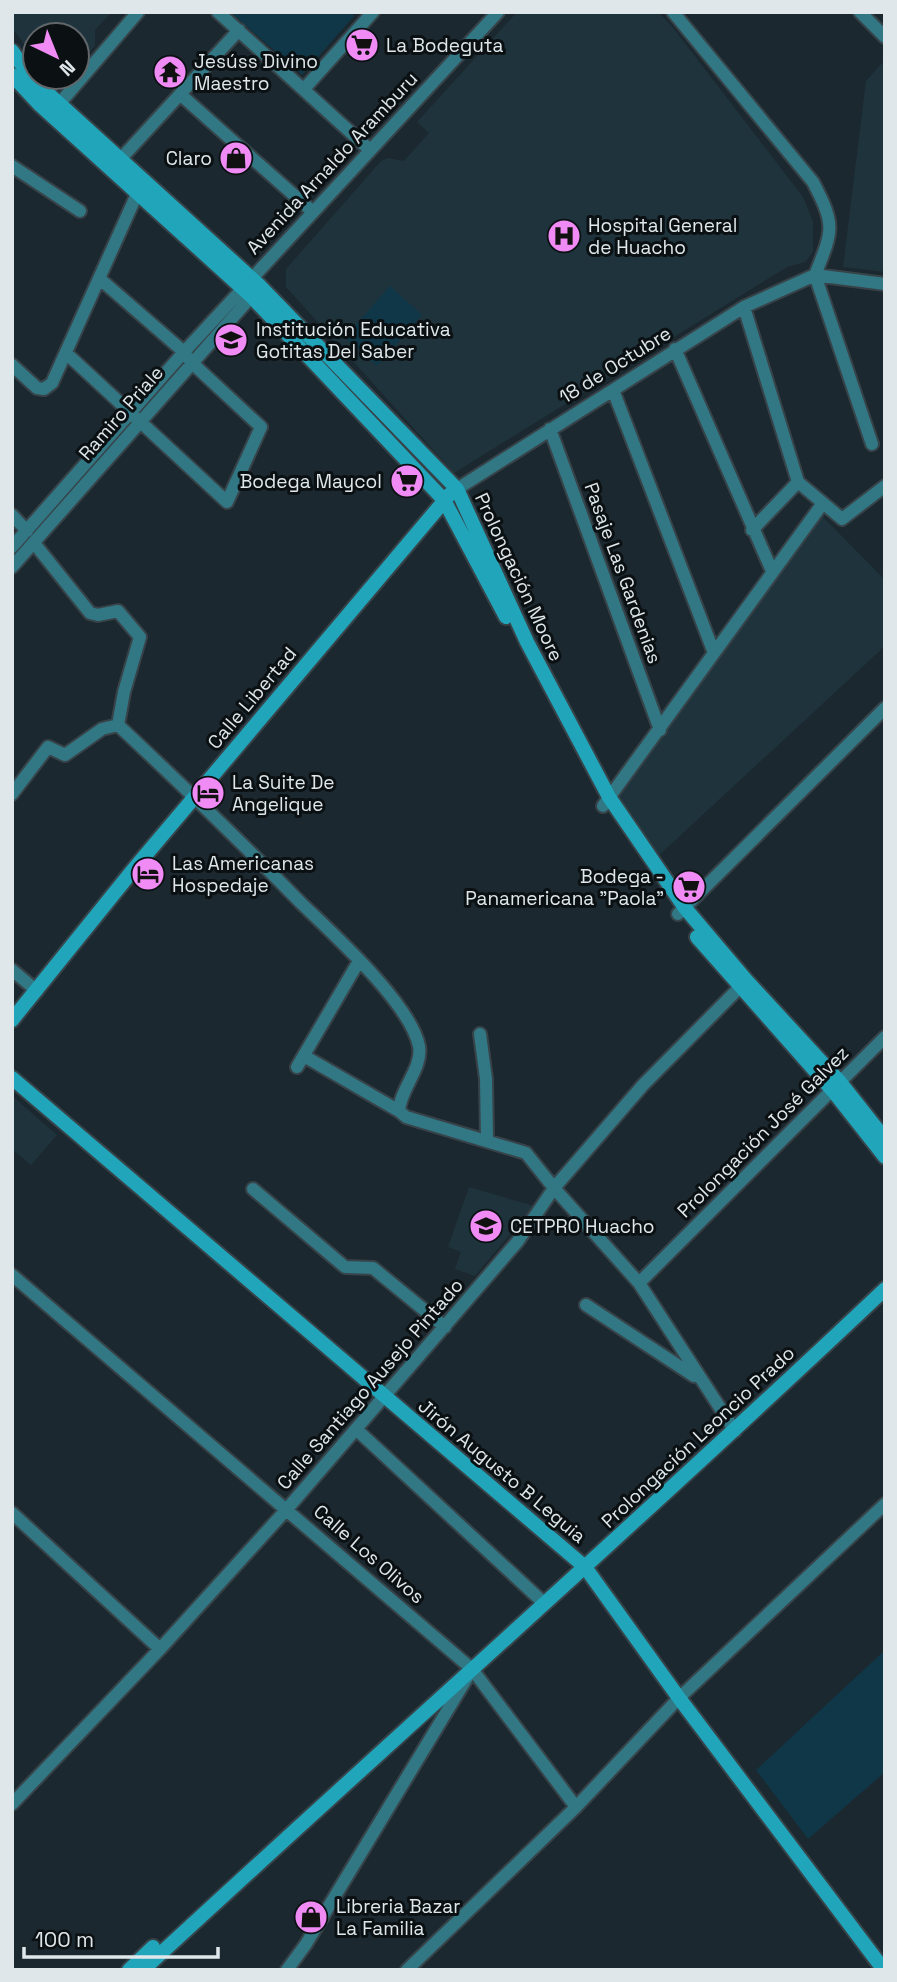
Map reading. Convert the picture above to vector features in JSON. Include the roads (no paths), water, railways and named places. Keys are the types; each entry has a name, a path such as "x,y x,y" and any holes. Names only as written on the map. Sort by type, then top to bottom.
{"street":[{"path":"55,109 138,12"},
{"path":"218,12 370,150"},
{"path":"674,12 813,182 830,215 828,241 815,275 872,444"},
{"path":"860,12 885,37"},
{"name":"Avenida Arnaldo Aramburu","path":"252,287 313,212 497,13"},
{"path":"304,89 368,14"},
{"path":"116,164 239,30"},
{"name":"Prolongación Moore","path":"12,51 18,79 55,109 252,287 457,489 527,642 606,802"},
{"path":"181,94 313,212"},
{"name":"Prolongación Moore","path":"116,164 137,194 252,287 444,500 606,802 682,911 743,984 837,1087"},
{"path":"12,166 80,211"},
{"path":"12,365 37,388 44,390 52,383 137,194"},
{"path":"815,275 885,284"},
{"name":"18 de Octubre","path":"444,500 550,429 744,307 815,275"},
{"path":"66,353 227,502 261,427 100,279"},
{"name":"Ramiro Priale","path":"12,567 135,417 252,287"},
{"path":"744,307 798,482 842,519 885,486"},
{"path":"675,349 772,571"},
{"path":"613,390 714,653"},
{"name":"Ramiro Priale","path":"12,547 135,417"},
{"name":"Pasaje Las Gardenias","path":"550,429 660,730"},
{"path":"752,530 798,482"},
{"name":"Calle Libertad","path":"12,1020 195,796 444,500"},
{"path":"606,802 823,503"},
{"path":"12,515 27,531"},
{"path":"34,543 90,613 98,615 118,611 141,637 124,692 118,725"},
{"path":"682,911 883,714"},
{"path":"118,725 195,796 359,961 403,1014 419,1044 419,1058 399,1111"},
{"path":"12,794 48,747 65,755 102,729 118,725"},
{"path":"359,961 301,1061 406,1117 527,1153 554,1188 639,1283 735,1431"},
{"path":"12,970 37,991"},
{"name":"Calle Santiago Ausejo Pintado","path":"12,1804 160,1649 358,1430 518,1241 554,1188 643,1085 743,984"},
{"path":"480,1034 487,1088 487,1139"},
{"name":"Prolongación José Galvez","path":"639,1283 885,1037"},
{"name":"Jirón Augusto B Leguia","path":"12,1078 585,1567 679,1698 884,1970"},
{"path":"837,1087 885,1139"},
{"path":"837,1087 885,1157"},
{"path":"253,1189 345,1267 373,1268 445,1327"},
{"name":"Calle Los Olivos","path":"12,1275 472,1669 576,1807"},
{"name":"Prolongación Leoncio Prado","path":"143,1970 422,1712 735,1431 885,1289"},
{"path":"586,1305 700,1380"},
{"path":"358,1430 545,1604"},
{"path":"407,1970 576,1807 679,1698 885,1504"},
{"path":"12,1513 160,1649"},
{"name":"Prolongación Leoncio Prado","path":"128,1970 442,1682 472,1669"},
{"name":"Prolongación Leoncio Prado","path":"287,1970 306,1944 472,1669"}],"place":[{"name":"La Bodeguta","path":"362,45"},
{"name":"Jesúss Divino Maestro","path":"170,72"},
{"name":"Claro","path":"236,158"},
{"name":"Hospital General de Huacho","path":"564,236"},
{"name":"Institución Educativa Gotitas Del Saber","path":"231,340"},
{"name":"Bodega Maycol","path":"407,481"},
{"name":"La Suite De Angelique","path":"208,793"},
{"name":"Las Americanas Hospedaje","path":"148,874"},
{"name":"Bodega - Panamericana \"Paola\"","path":"689,887"},
{"name":"CETPRO Huacho","path":"486,1226"},
{"name":"Libreria Bazar La Familia","path":"311,1917"}]}
